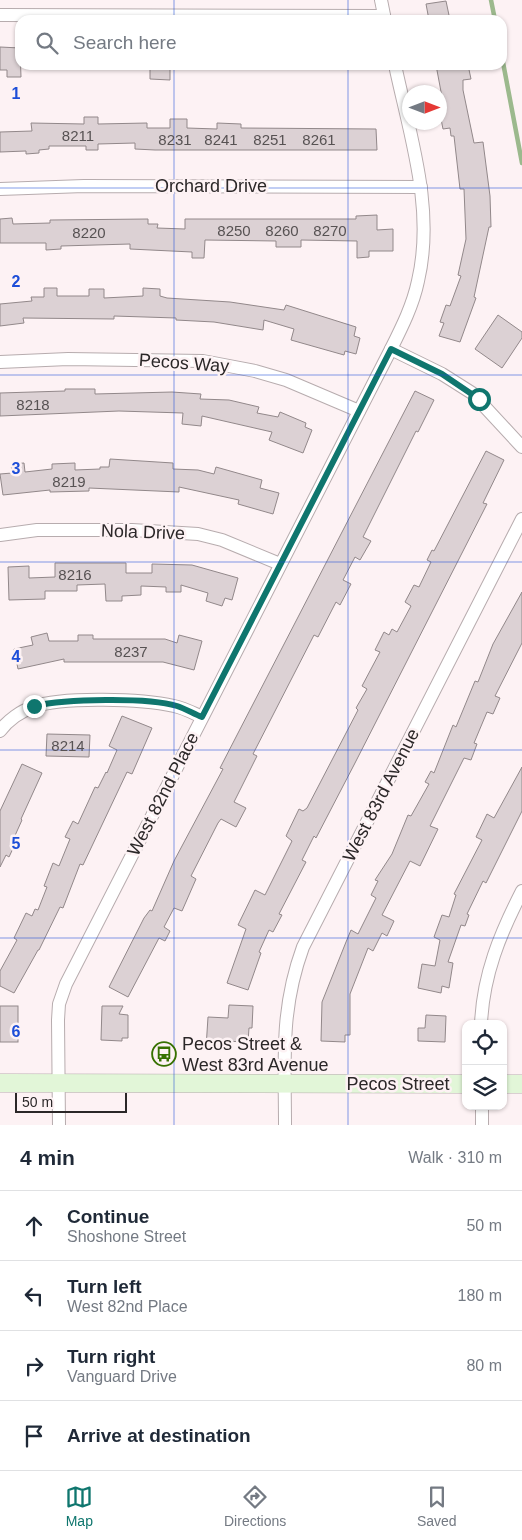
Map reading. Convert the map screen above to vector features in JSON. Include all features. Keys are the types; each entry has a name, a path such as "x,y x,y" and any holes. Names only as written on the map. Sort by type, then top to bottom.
{"main road":[{"name":"Pecos Street","path":"0,1083 462,1084"},
{"path":"507,1084 522,1084"}],"street":[{"path":"381,0 384,15"},
{"path":"0,15 15,15"},
{"name":"West 82nd Place","path":"59,1125 58,1020 60,1004 66,984 391,349 403,324 418,281 424,249 421,187 396,70"},
{"name":"Orchard Drive","path":"0,189 84,186 421,187"},
{"path":"391,349 442,374 472,393 522,447"},
{"name":"Pecos Way","path":"0,362 68,359 202,361 255,371 286,380 359,411"},
{"name":"West 83rd Avenue","path":"285,1125 285,1015 293,977 303,947 522,519"},
{"name":"Nola Drive","path":"0,535 37,530 132,530 198,534 222,540 280,564"},
{"path":"0,731 19,713 50,702 152,702 177,706 202,717"},
{"path":"481,1020 484,989 491,960 503,929 522,891"},
{"path":"482,1110 482,1125"}],"building":[{"path":"446,1 449,15 428,15 426,4"},
{"path":"0,47 15,48 15,70 21,70 21,77 7,77 7,70 0,70"},
{"path":"150,70 170,70 170,80 150,79"},
{"path":"437,70 469,70 471,79 463,80 463,90 474,143 483,142 490,196 491,227 489,227 474,297 476,298 460,342 439,336 444,323 440,322 446,305 450,306 461,276 458,275 466,239 464,189 460,189 454,136 451,136 450,128 447,128 447,85 440,85"},
{"path":"84,117 98,117 98,124 147,123 147,128 170,128 170,119 187,119 187,128 217,129 217,123 241,124 241,128 376,129 377,150 155,150 135,149 135,143 98,144 98,150 86,150 86,146 49,146 49,149 39,150 39,153 26,154 26,151 0,152 0,132 32,131 31,123 84,124"},
{"path":"377,215 377,230 393,229 393,251 369,251 369,257 357,258 357,241 301,240 301,247 276,247 276,241 205,240 204,258 192,258 192,252 130,249 130,244 61,246 61,249 46,250 46,243 0,243 0,219 12,218 13,224 50,223 50,220 148,219 148,224 158,224 157,228 185,229 185,219 356,219 356,216"},
{"path":"44,288 57,288 57,296 89,296 89,289 104,289 104,298 143,296 143,288 160,289 160,296 167,298 230,302 284,310 286,305 356,327 354,336 360,338 356,354 345,351 344,355 291,340 294,329 264,320 263,330 214,322 176,320 176,318 114,316 114,319 23,318 24,323 0,326 0,304 32,301 31,297 44,297"},
{"path":"498,315 522,332 522,338 502,368 475,349"},
{"path":"65,389 95,389 95,394 172,392 201,394 200,399 229,400 259,407 257,413 278,417 280,412 306,423 305,427 312,430 303,453 269,440 272,432 202,416 201,426 182,424 183,413 119,411 0,416 0,393 65,391"},
{"path":"415,391 434,400 418,432 416,431 363,537 371,541 360,560 355,557 343,580 351,584 340,605 336,602 318,637 314,635 253,754 257,756 234,802 246,808 236,827 221,819 218,823 191,876 196,879 182,911 174,908 164,927 170,931 165,941 159,938 128,997 109,987 144,918 150,910 152,911 174,861 223,769 220,768"},
{"path":"486,451 504,460 483,503 487,504 355,763 316,838 314,836 302,860 306,862 279,914 282,915 273,932 269,930 259,952 261,953 248,990 227,983 246,929 238,925 255,890 265,895 292,841 286,836 299,809 303,811 307,808 358,710 356,708 367,689 362,686 380,652 375,650 384,632 389,635 392,629 397,632 411,606 405,602 414,585 419,587 431,562 427,560 432,550 434,551"},
{"path":"110,459 173,463 173,469 198,470 214,474 216,467 262,480 260,488 279,493 273,514 238,504 239,500 179,487 179,492 89,488 89,491 50,492 50,490 3,495 0,474 12,473 11,464 24,463 25,472 52,469 52,464 75,463 75,470 100,469 100,467 109,467"},
{"path":"55,563 126,563 126,573 152,573 152,564 192,565 238,578 232,600 225,598 222,606 206,601 208,593 181,585 181,592 166,592 166,587 141,586 141,595 122,596 122,601 106,601 105,584 77,585 77,591 45,591 45,599 9,600 8,567 29,566 29,578 55,577"},
{"path":"522,592 522,643 495,696 500,698 493,714 487,712 474,743 477,744 471,760 464,758 430,826 438,829 420,866 410,861 382,915 394,921 387,936 382,933 373,951 368,948 350,994 350,1035 345,1035 345,1042 321,1041 322,1002 351,930 358,934 376,898 371,895 378,881 375,880 392,854 408,815 411,816 429,784 425,782 431,771 434,773 453,725 456,727 475,681 478,682 493,644"},
{"path":"47,633 49,641 78,641 78,635 93,635 93,639 165,639 177,643 179,635 202,641 194,670 163,662 64,662 64,659 18,669 14,649 33,645 31,637"},
{"path":"122,716 152,728 132,774 127,772 83,865 80,864 63,908 60,907 39,950 14,993 0,986 0,971 17,940 14,938 26,913 32,916 35,909 38,910 47,887 44,886 53,863 59,866 70,839 65,837 73,821 78,824 95,787 98,788 107,773 117,750 109,746"},
{"path":"47,734 90,735 89,757 46,756"},
{"path":"22,764 42,773 13,840 16,842 9,857 6,855 0,867 0,811"},
{"path":"522,767 522,811 486,883 483,881 467,914 469,915 465,926 461,925 448,962 453,963 449,988 442,986 441,993 418,988 422,964 435,966 440,940 434,937 442,915 449,917 456,895 454,894 482,840 476,837 487,814 494,818"},
{"path":"229,1005 253,1006 252,1028 249,1028 248,1042 223,1041 223,1048 206,1048 208,1017 228,1018"},
{"path":"0,1006 18,1006 18,1042 0,1042"},
{"path":"102,1006 123,1006 119,1014 128,1015 128,1038 122,1038 122,1041 101,1040"},
{"path":"426,1015 446,1016 445,1042 418,1041 418,1028 425,1028"}],"waterway":[{"path":"491,0 494,15"},
{"path":"504,70 522,163"}],"place":[{"name":"Pecos Street & West 83rd Avenue","path":"164,1054"}],"route":[{"path":"34,706 50,702 152,702 177,706 202,717 391,349 442,374 461,385 479,399"}]}
